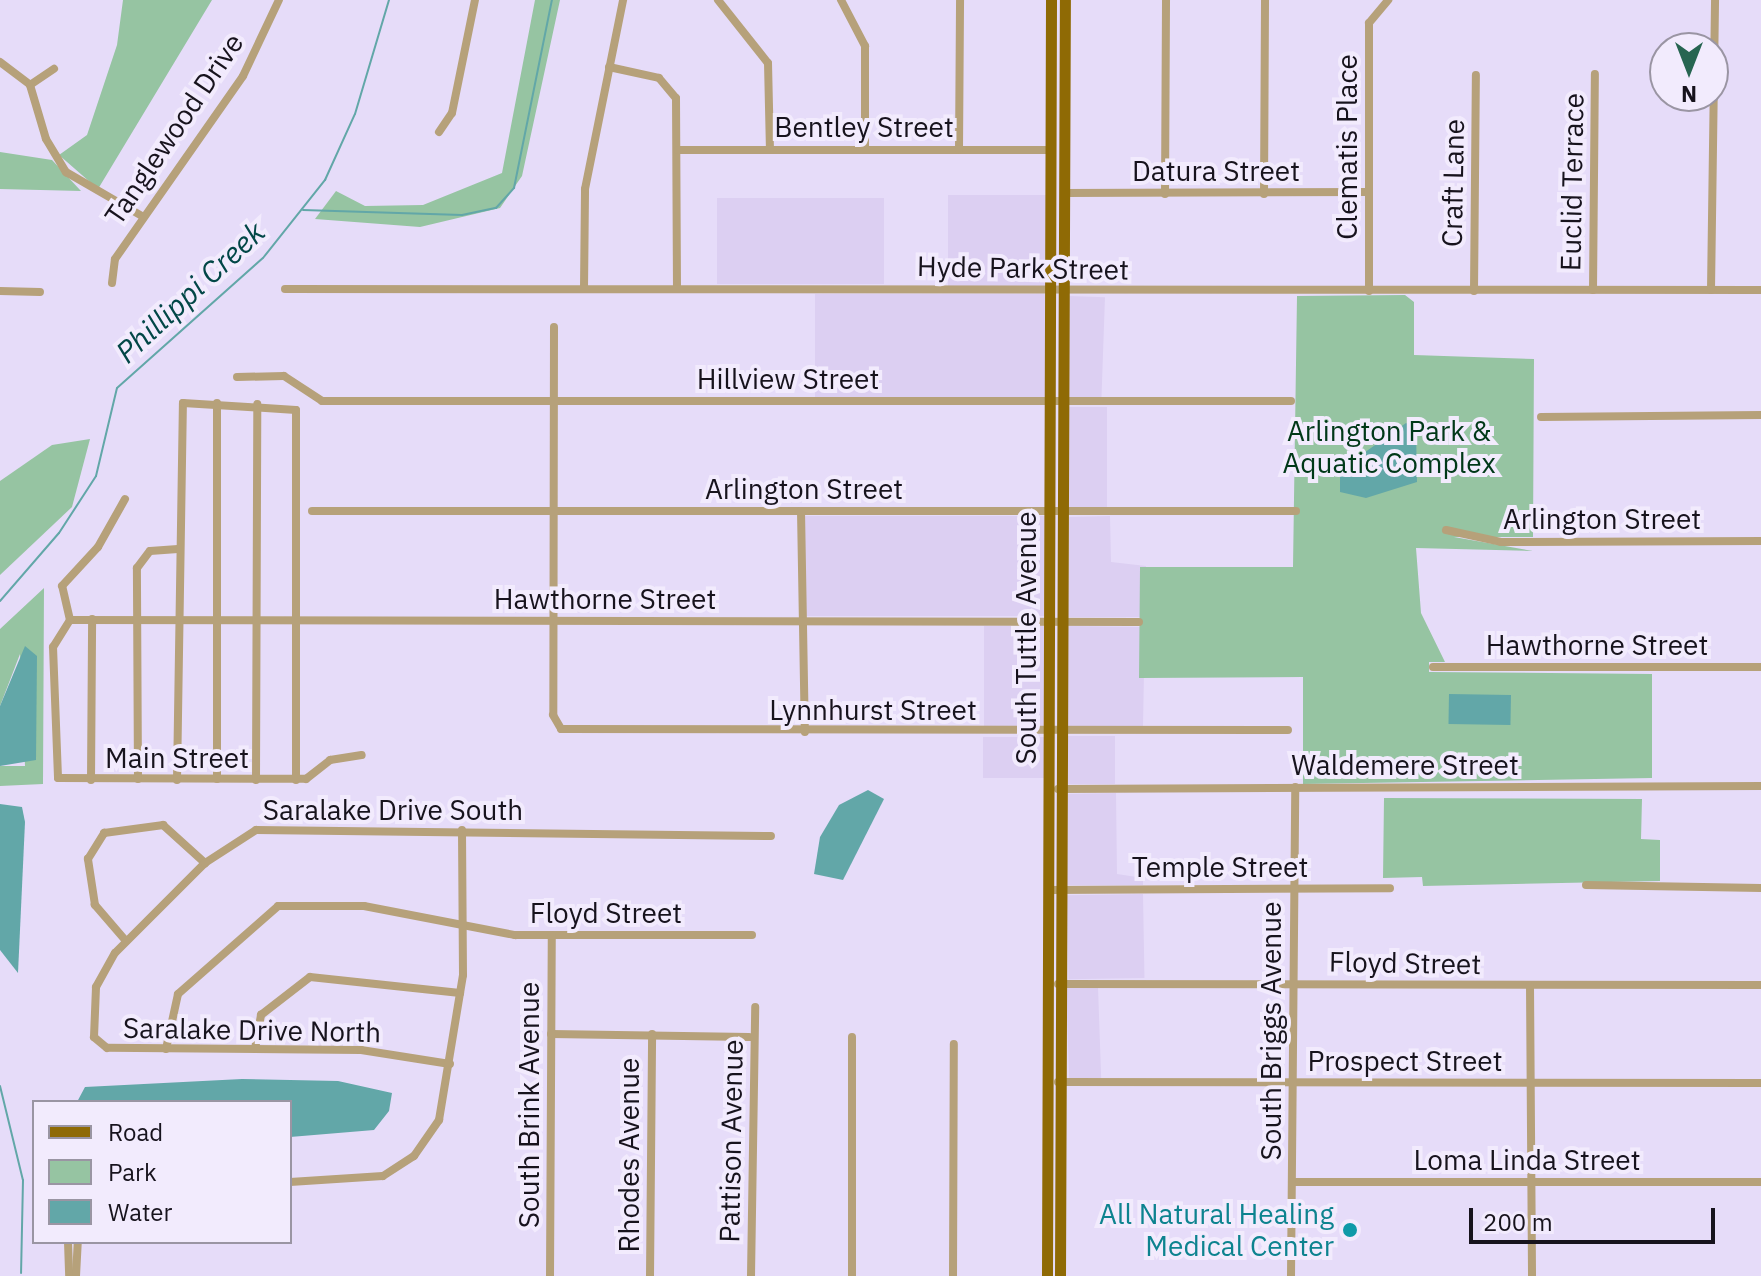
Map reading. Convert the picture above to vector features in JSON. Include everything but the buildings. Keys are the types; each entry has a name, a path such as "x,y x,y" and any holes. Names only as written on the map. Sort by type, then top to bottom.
{"main road":[{"name":"South Tuttle Avenue","path":"1047,1276 1051,0"},
{"name":"South Tuttle Avenue","path":"1060,1276 1065,0"}],"street":[{"name":"Tanglewood Drive","path":"112,283 115,259 142,216 243,76 279,0"},
{"path":"439,132 452,113 475,0"},
{"path":"584,288 585,189 623,0"},
{"path":"718,0 768,63 770,149"},
{"path":"841,0 865,46 865,149"},
{"path":"959,150 960,0"},
{"path":"1165,194 1166,0"},
{"path":"1264,194 1265,0"},
{"name":"Clematis Place","path":"1369,291 1369,23 1379,5 1388,0"},
{"path":"1711,290 1715,0"},
{"path":"0,62 30,85 46,139 66,172 142,216"},
{"path":"609,67 652,74 673,90 678,150 677,289"},
{"path":"30,85 54,69"},
{"name":"Euclid Terrace","path":"1593,290 1595,74"},
{"name":"Craft Lane","path":"1474,291 1476,75"},
{"name":"Bentley Street","path":"678,150 1050,150"},
{"name":"Datura Street","path":"1064,193 1369,192"},
{"name":"Hyde Park Street","path":"285,289 1064,292 1761,290"},
{"path":"0,291 40,292"},
{"path":"554,327 554,620"},
{"name":"Hillview Street","path":"237,377 294,379 322,401 1291,401"},
{"path":"217,403 217,779"},
{"path":"177,780 180,404 294,406 296,780 336,757 362,755"},
{"path":"256,780 257,404"},
{"path":"1541,417 1761,415"},
{"path":"70,620 62,586 98,547 125,499"},
{"name":"Arlington Street","path":"312,511 1296,511"},
{"path":"801,511 805,732"},
{"name":"Arlington Street","path":"1446,530 1501,542 1761,541"},
{"path":"138,779 136,619 140,562 154,549 178,549"},
{"path":"91,780 92,619"},
{"name":"Hawthorne Street","path":"70,620 1139,622"},
{"name":"Main Street","path":"70,620 53,647 58,778 296,780"},
{"name":"Lynnhurst Street","path":"554,620 556,724 566,730 1288,730"},
{"name":"Hawthorne Street","path":"1433,667 1761,667"},
{"name":"Waldemere Street","path":"1050,789 1761,786"},
{"name":"South Briggs Avenue","path":"1291,1276 1295,787"},
{"path":"126,941 95,905 88,859 104,833 163,825 205,863"},
{"name":"Saralake Drive South","path":"100,1045 96,987 126,941 228,842 262,830 771,836"},
{"path":"292,1182 369,1180 406,1163 439,1120 460,993 462,830"},
{"path":"1586,885 1761,888"},
{"name":"Temple Street","path":"1049,890 1390,888"},
{"name":"Floyd Street","path":"166,1049 178,994 269,909 351,904 462,921 504,934 752,935"},
{"name":"South Brink Avenue","path":"550,1276 552,935"},
{"path":"255,1049 261,1015 310,977 345,975 460,993"},
{"name":"Floyd Street","path":"1049,985 1761,985"},
{"path":"1530,986 1532,1276"},
{"name":"Pattison Avenue","path":"751,1276 749,1037 755,1007"},
{"path":"551,1034 749,1037"},
{"name":"Rhodes Avenue","path":"650,1276 652,1034"},
{"path":"852,1037 852,1276"},
{"path":"953,1276 954,1044"},
{"name":"Saralake Drive North","path":"100,1045 166,1049 361,1050 450,1064"},
{"name":"Prospect Street","path":"1048,1083 1761,1083"},
{"name":"Loma Linda Street","path":"1293,1182 1761,1182"},
{"path":"68,1244 69,1276"},
{"path":"76,1276 78,1244"}],"shaded area":[{"path":"948,195 1046,195 1046,286 948,286"},
{"path":"717,198 884,198 884,284 717,284"},
{"path":"815,294 1046,294 1046,397 815,397"},
{"path":"1069,296 1105,297 1101,398 1065,397"},
{"path":"1069,407 1107,407 1107,508 1069,508"},
{"path":"805,516 1046,516 1046,616 805,616"},
{"path":"1110,516 1111,562 1146,566 1143,726 1067,727 1068,626 1143,627 1143,617 1068,617 1069,517"},
{"path":"984,626 1046,626 1046,727 984,727"},
{"path":"1067,736 1115,736 1115,784 1067,784"},
{"path":"983,737 1045,737 1045,778 983,778"},
{"path":"1116,793 1117,874 1143,878 1143,885 1067,885 1068,794"},
{"path":"1143,894 1144,978 1068,979 1067,895"},
{"path":"1098,987 1101,1078 1069,1079 1066,988"}],"green space":[{"path":"123,0 212,0 98,189 59,155 87,135 117,45"},
{"path":"535,0 560,0 522,176 500,208 420,227 315,219 336,191 365,206 423,205 502,173"},
{"path":"0,152 52,160 81,191 0,189"},
{"name":"Arlington Park & Aquatic Complex","path":"1405,295 1414,302 1414,355 1534,359 1533,537 1454,537 1533,551 1416,548 1421,613 1445,662 1429,662 1429,672 1652,674 1652,778 1303,784 1303,677 1139,678 1140,567 1293,567 1297,296"},
{"path":"90,439 72,507 0,575 0,481 52,445"},
{"path":"44,588 43,784 0,786 0,766 25,766 20,654 0,706 0,629"},
{"path":"1384,798 1642,799 1641,839 1660,840 1660,881 1423,886 1422,877 1383,878"}],"water":[{"path":"1406,423 1416,429 1417,482 1366,498 1340,492 1340,470"},
{"path":"25,646 37,656 36,760 0,766 0,706"},
{"path":"1449,694 1511,695 1510,725 1448,724"},
{"path":"868,790 884,799 843,880 814,874 820,837 839,805"},
{"path":"0,804 22,807 25,822 18,973 0,950"},
{"path":"242,1079 338,1081 392,1093 389,1111 374,1130 292,1137 292,1100 78,1100 85,1087"}],"waterway":[{"name":"Phillippi Creek","path":"0,601 59,533 96,476 117,388 263,258 325,180 355,114 389,0"},
{"path":"303,210 462,215 496,208 514,188 552,0"},
{"name":"Phillippi Creek","path":"0,1086 23,1180 21,1273"}],"place":[{"name":"All Natural Healing Medical Center","path":"1350,1230"}]}
